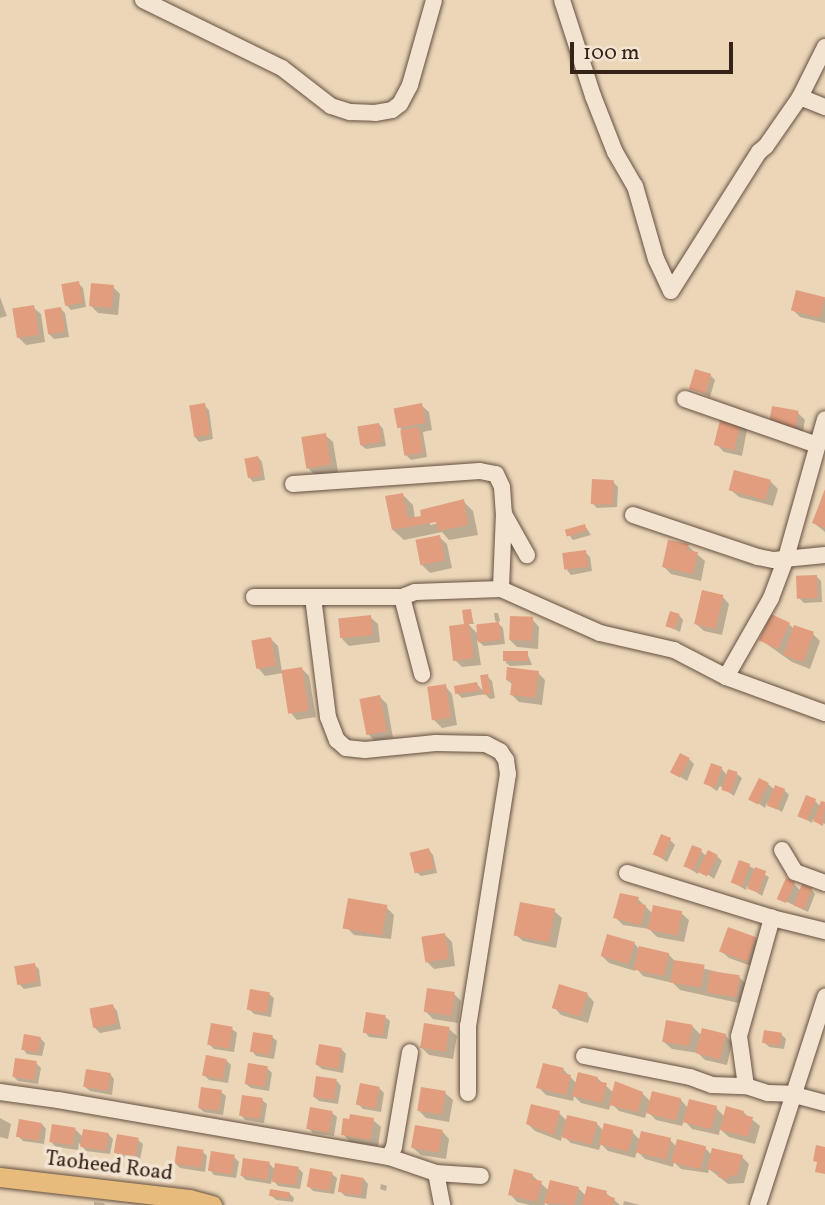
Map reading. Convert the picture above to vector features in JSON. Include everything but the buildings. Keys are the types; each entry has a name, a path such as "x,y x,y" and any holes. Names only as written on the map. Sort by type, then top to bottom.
{"main road":[{"name":"Taoheed Road","path":"0,1177 189,1199 212,1205"}],"street":[{"path":"143,0 282,68 331,106 350,112 375,113 392,110 400,104 410,85 434,0"},
{"path":"562,0 593,96 615,152 635,186 656,258 671,291 759,152 800,97 825,47"},
{"path":"800,97 825,107"},
{"path":"685,399 817,444"},
{"path":"726,677 771,598 786,558 825,419"},
{"path":"293,484 480,471 496,474 502,487 504,513 501,589"},
{"path":"504,513 527,555"},
{"path":"633,514 758,558 774,560 825,555"},
{"path":"254,597 402,597 415,592 501,589 600,633 674,650 726,677 825,713"},
{"path":"313,597 328,716 337,740 346,748 365,750 436,743 486,744 500,751 506,760 508,774 468,1026 468,1093"},
{"path":"402,597 422,674"},
{"path":"782,850 795,872 825,883"},
{"path":"627,873 772,918 825,931"},
{"path":"746,1086 739,1036 772,918"},
{"path":"758,1205 791,1094 825,997"},
{"path":"389,1157 394,1147 410,1052"},
{"path":"584,1056 712,1084 746,1086 768,1093 791,1094 825,1103"},
{"path":"0,1092 389,1157 436,1173 481,1176"},
{"path":"436,1173 442,1205"}]}
